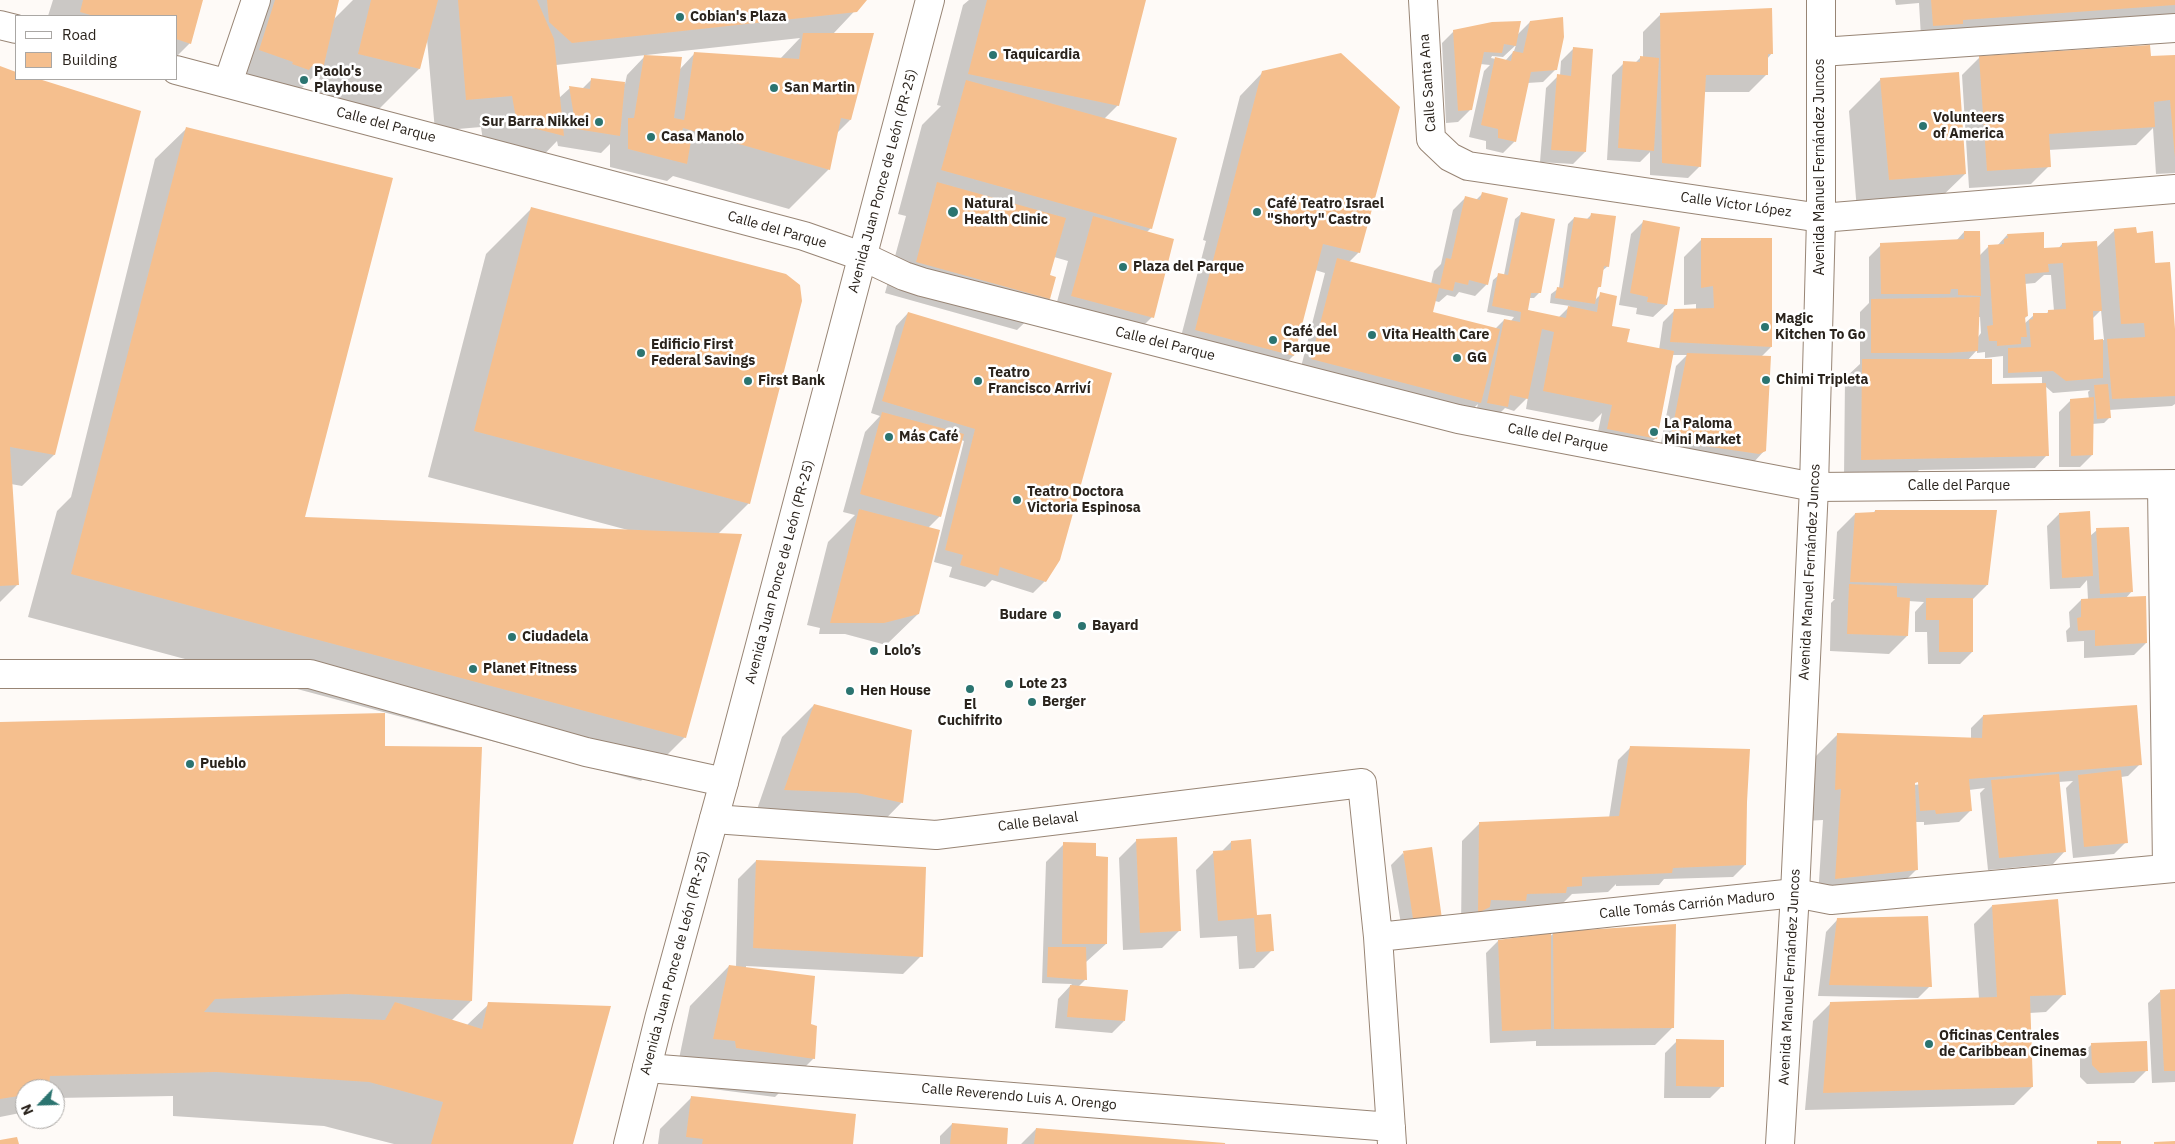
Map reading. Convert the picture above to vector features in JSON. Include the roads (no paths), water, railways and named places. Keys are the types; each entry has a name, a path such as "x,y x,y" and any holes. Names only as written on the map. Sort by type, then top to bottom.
{"street":[{"path":"228,83 256,0"},
{"name":"Avenida Juan Ponce de León (PR-25)","path":"628,1144 864,257 930,0"},
{"name":"Calle Santa Ana","path":"1423,0 1431,139 1450,157"},
{"name":"Avenida Manuel Fernández Juncos","path":"1780,1144 1795,893 1814,487 1821,218 1821,0"},
{"path":"0,25 15,30"},
{"path":"1821,52 2175,28"},
{"name":"Calle del Parque","path":"178,70 804,236 864,257 904,276 922,282 1458,418 1814,487 2169,485"},
{"name":"Calle Víctor López","path":"1450,157 1468,166 1821,218 2175,189"},
{"path":"2169,485 2171,868"},
{"path":"0,674 310,674 586,752 724,782"},
{"name":"Calle Belaval","path":"714,819 936,835 1362,783 1378,937"},
{"name":"Calle Tomás Carrión Maduro","path":"1378,937 1795,893 1831,900 2171,868"},
{"path":"1378,937 1392,1135"},
{"name":"Calle Reverendo Luis A. Orengo","path":"647,1068 1392,1135"}],"place":[{"name":"Cobian's Plaza","path":"680,17"},
{"name":"Taquicardia","path":"993,55"},
{"name":"Paolo's Playhouse","path":"304,80"},
{"name":"San Martin","path":"774,88"},
{"name":"Sur Barra Nikkei","path":"599,122"},
{"name":"Volunteers of America","path":"1923,126"},
{"name":"Casa Manolo","path":"651,137"},
{"name":"Natural Health Clinic","path":"953,212"},
{"name":"Café Teatro Israel \"Shorty\" Castro","path":"1257,212"},
{"name":"Plaza del Parque","path":"1123,267"},
{"name":"Magic Kitchen To Go","path":"1765,327"},
{"name":"Vita Health Care","path":"1372,335"},
{"name":"Café del Parque","path":"1273,340"},
{"name":"Edificio First Federal Savings","path":"641,353"},
{"name":"GG","path":"1457,358"},
{"name":"Chimi Tripleta","path":"1766,380"},
{"name":"First Bank","path":"748,381"},
{"name":"Teatro Francisco Arriví","path":"978,381"},
{"name":"La Paloma Mini Market","path":"1654,432"},
{"name":"Más Café","path":"889,437"},
{"name":"Teatro Doctora Victoria Espinosa","path":"1017,500"},
{"name":"Budare","path":"1057,615"},
{"name":"Bayard","path":"1082,626"},
{"name":"Ciudadela","path":"512,637"},
{"name":"Lolo’s","path":"874,651"},
{"name":"Planet Fitness","path":"473,669"},
{"name":"Lote 23","path":"1009,684"},
{"name":"El Cuchifrito","path":"970,689"},
{"name":"Hen House","path":"850,691"},
{"name":"Berger","path":"1032,702"},
{"name":"Pueblo","path":"190,764"},
{"name":"Oficinas Centrales de Caribbean Cinemas","path":"1929,1044"}]}
